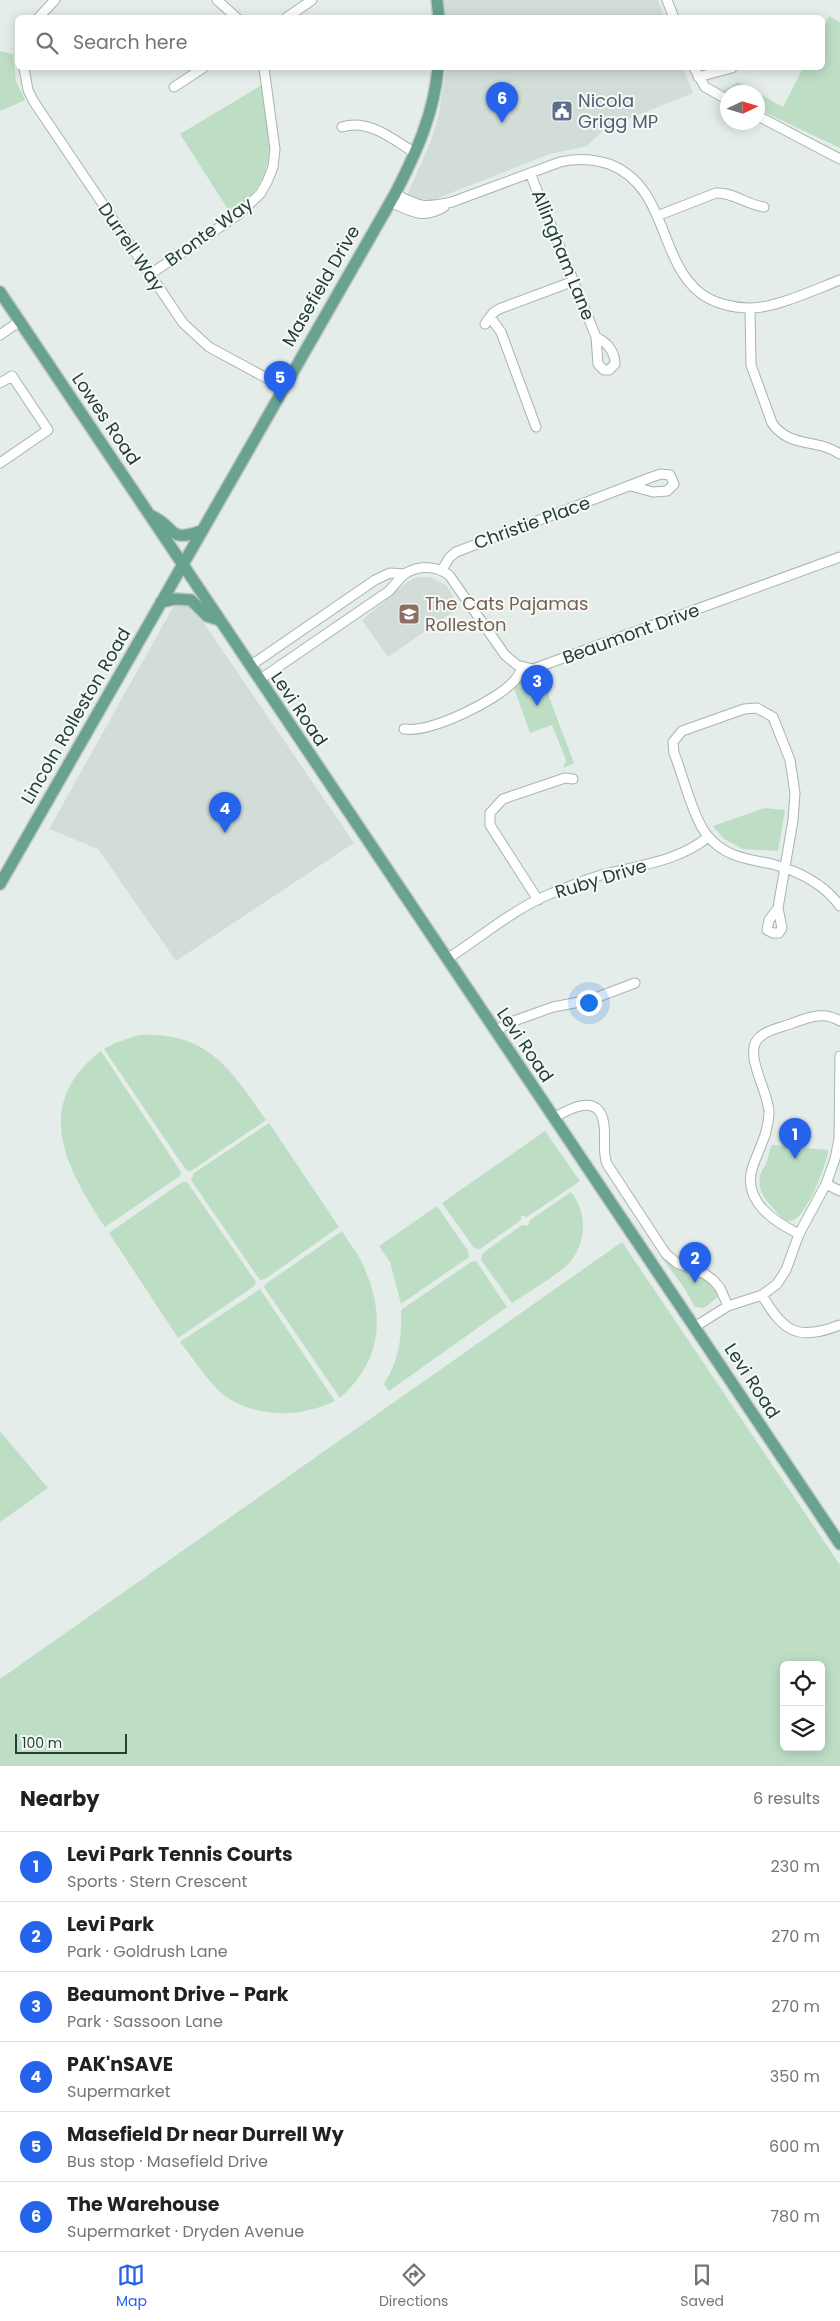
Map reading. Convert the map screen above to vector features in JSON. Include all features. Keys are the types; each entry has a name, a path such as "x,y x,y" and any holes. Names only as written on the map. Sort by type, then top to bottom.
{"main road":[{"path":"437,0 439,15"},
{"name":"Masefield Drive","path":"182,565 282,387 392,198 415,153 433,102 438,70"},
{"name":"Lowes Road","path":"0,292 182,565"},
{"path":"150,516 164,522 175,535 186,537 201,531"},
{"name":"Lincoln Rolleston Road","path":"0,884 182,565"},
{"name":"Levi Road","path":"182,565 696,1326 840,1544"},
{"path":"161,602 175,599 191,600 207,616 219,620"}],"street":[{"path":"41,15 55,0"},
{"path":"217,0 233,15"},
{"path":"290,15 312,0"},
{"path":"667,0 673,15"},
{"name":"Durrell Way","path":"24,70 28,90 34,102 184,323 200,340 282,387"},
{"path":"174,87 200,70"},
{"name":"Bronte Way","path":"150,275 239,214 255,200 264,188 273,167 275,148 264,70"},
{"path":"695,70 705,87 720,95"},
{"path":"698,77 724,70"},
{"path":"765,120 840,159"},
{"path":"342,127 355,124 369,126 415,153"},
{"path":"392,198 425,207 452,202 571,160 590,160 606,163 626,174 638,184 648,198 683,273 695,289 710,300 750,308 768,306 840,280"},
{"name":"Allingham Lane","path":"530,173 596,337"},
{"path":"657,216 720,192 753,205 764,207"},
{"path":"536,427 501,332 488,320 499,310 574,281"},
{"path":"750,308 749,358 772,423 777,430 789,439 831,449 840,454"},
{"path":"0,335 20,321"},
{"path":"0,383 12,376 48,430 0,463"},
{"name":"Christie Place","path":"442,570 448,558 456,552 631,486"},
{"name":"Beaumont Drive","path":"522,668 540,668 840,557"},
{"path":"250,666 328,612 390,573 404,574 422,568 442,570 456,583 505,655 522,668 509,685 473,709 419,730 404,729"},
{"path":"259,680 388,591 404,574"},
{"path":"328,612 337,626"},
{"path":"778,908 786,868 795,806 794,781 776,723 763,710 757,708 744,709 682,731 673,742 678,762 701,825 708,837 733,855 786,868 813,881 840,906"},
{"path":"538,900 490,825 490,813 503,799 565,778 573,779"},
{"name":"Ruby Drive","path":"447,959 538,900 602,875 646,866 694,847 708,837"},
{"path":"495,1031 511,1022 553,1007 590,1000 635,983"},
{"path":"800,1234 770,1217 760,1206 752,1189 751,1175 766,1135 769,1113 766,1093 753,1059 752,1050 762,1035 810,1017 831,1016 840,1021"},
{"path":"696,1326 728,1306 762,1295 781,1278 800,1234 826,1184 835,1159 839,1139 840,1056"},
{"path":"554,1118 570,1108 580,1105 590,1106 598,1112 604,1126 603,1150 607,1164 653,1236 671,1259 713,1280 720,1288 728,1306"},
{"path":"826,1184 840,1191"},
{"path":"762,1295 776,1318 798,1333 815,1333 840,1325"}],"shaded area":[{"path":"441,0 658,0 663,15 444,15"},
{"path":"446,70 684,70 693,93 604,129 587,146 550,154 430,201 407,195 430,143 439,114"},
{"name":"The Cats Pajamas Rolleston","path":"418,577 429,577 446,585 460,607 388,657 362,620 407,582"},
{"path":"182,591 354,843 176,961 98,849 49,829"}],"green space":[{"path":"829,16 840,22 840,148 765,112 765,97 783,107 802,70 825,70 825,25"},
{"path":"0,51 13,54 16,81 25,100 0,111"},
{"path":"738,82 744,85 733,85"},
{"path":"262,85 269,140 269,156 266,170 259,185 248,199 231,214 180,134"},
{"path":"540,673 574,763 563,768 566,760 552,725 530,733 514,688 525,674"},
{"path":"765,808 785,810 778,851 743,849 724,839 713,826"},
{"path":"139,1035 163,1036 183,1040 200,1047 215,1057 241,1085 266,1120 191,1171 186,1170 104,1049"},
{"path":"101,1051 181,1172 180,1176 105,1227 78,1182 68,1160 62,1137 61,1115 67,1093 79,1072"},
{"path":"269,1123 339,1227 265,1279 260,1280 191,1180 194,1173"},
{"path":"545,1131 580,1181 527,1217 521,1215 521,1220 480,1249 474,1248 442,1203"},
{"path":"772,1145 828,1150 820,1178 809,1202 796,1219 790,1221 782,1217 768,1203 760,1186 761,1174"},
{"path":"182,1182 187,1182 256,1282 253,1287 178,1338 109,1233"},
{"path":"571,1192 581,1210 583,1220 583,1230 578,1250 566,1266 512,1303 481,1260 483,1253 522,1225 528,1226 530,1220"},
{"path":"437,1206 468,1251 469,1257 401,1304 390,1262 379,1246"},
{"path":"342,1231 364,1267 371,1285 377,1321 376,1337 364,1369 354,1384 340,1398 264,1287"},
{"path":"622,1242 840,1565 840,1766 0,1766 0,1679"},
{"path":"661,1257 669,1263 708,1282 719,1296 704,1308 695,1307 683,1286"},
{"path":"476,1261 507,1307 389,1391 384,1384 396,1357 401,1330 401,1310 471,1262"},
{"path":"260,1289 335,1401 321,1407 289,1413 273,1413 242,1406 216,1388 180,1342"},
{"path":"0,1431 48,1488 0,1522"}],"place":[{"name":"Nicola Grigg MP","path":"562,111"},
{"name":"The Warehouse","path":"502,123"},
{"name":"Masefield Dr near Durrell Wy","path":"280,402"},
{"name":"The Cats Pajamas Rolleston","path":"409,614"},
{"name":"Beaumont Drive - Park","path":"537,706"},
{"name":"PAK'nSAVE","path":"225,833"},
{"name":"Levi Park Tennis Courts","path":"795,1159"},
{"name":"Levi Park","path":"695,1283"}]}
